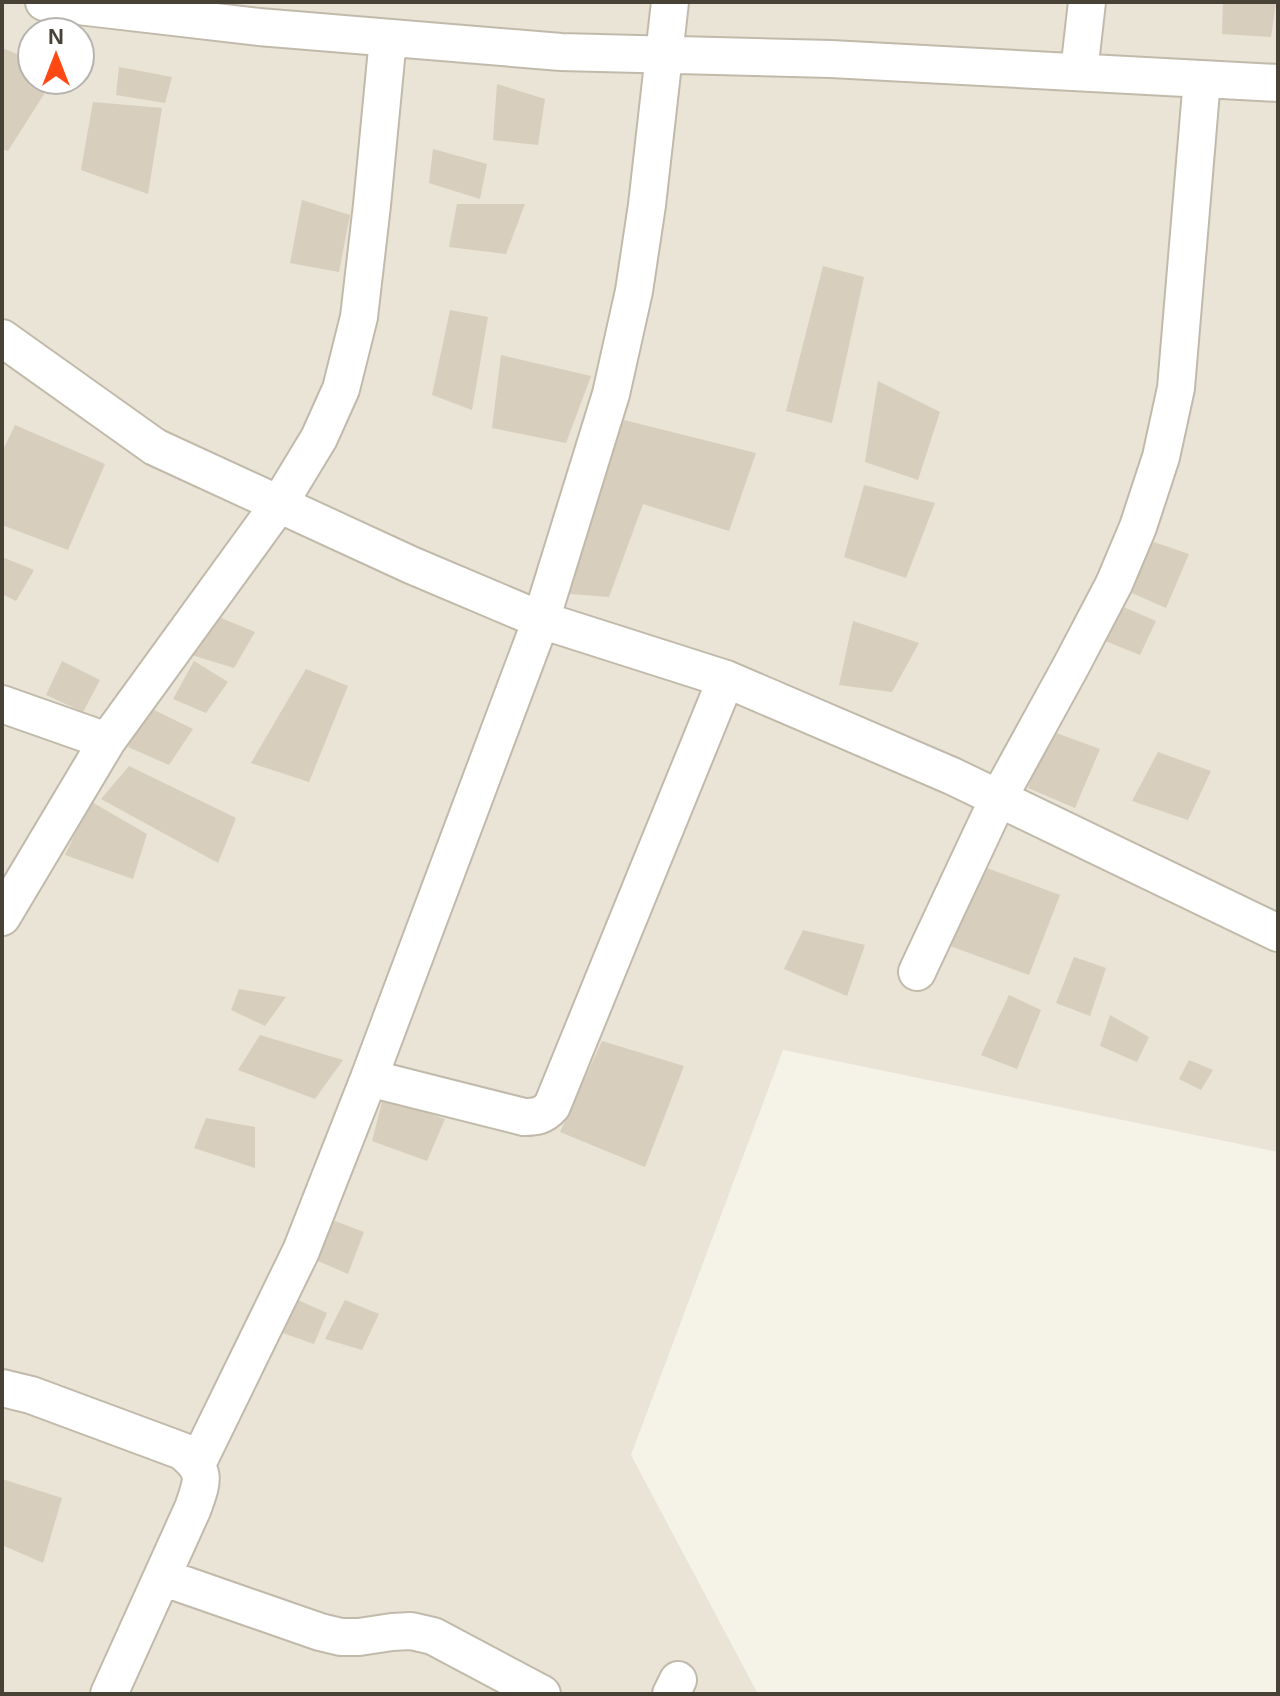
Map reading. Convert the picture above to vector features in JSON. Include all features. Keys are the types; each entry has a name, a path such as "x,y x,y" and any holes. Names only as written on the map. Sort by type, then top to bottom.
{"street":[{"path":"44,2 259,27 561,52 831,59 1278,83"},
{"path":"197,1464 301,1251 541,620 611,394 628,320 647,205 670,2"},
{"path":"1079,72 1087,2"},
{"path":"2,917 107,741 279,504 319,438 341,389 359,317 388,38"},
{"path":"917,972 998,799 1114,584 1138,527 1161,457 1176,388 1202,79"},
{"path":"2,338 155,447 411,565 541,620 726,679 952,776 1278,933"},
{"path":"369,1078 524,1117 536,1117 552,1106 726,679"},
{"path":"2,704 107,741"},
{"path":"2,1388 31,1395 182,1451 197,1464 201,1474 193,1508 109,1694"},
{"path":"162,1577 341,1637 411,1631 433,1636 542,1694"}],"shaded area":[{"path":"2,2 1278,2 1278,1152 783,1050 631,1455 758,1694 2,1694"}],"building":[{"path":"1223,2 1276,2 1271,37 1222,34"},
{"path":"2,48 16,54 16,96 43,96 8,151 2,149"},
{"path":"119,67 172,77 165,103 116,95"},
{"path":"497,84 545,99 538,145 493,140"},
{"path":"93,102 162,108 148,194 81,170"},
{"path":"433,149 487,164 480,199 429,183"},
{"path":"302,200 350,215 339,272 290,263"},
{"path":"457,204 525,204 506,254 449,247"},
{"path":"823,266 864,277 832,423 786,411"},
{"path":"450,310 488,317 472,410 432,395"},
{"path":"501,355 591,376 566,443 492,428"},
{"path":"878,381 940,412 918,480 865,462"},
{"path":"612,417 756,453 729,531 643,504 609,597 557,593"},
{"path":"15,425 105,464 68,550 2,525 2,452"},
{"path":"864,485 935,503 906,578 844,557"},
{"path":"1148,540 1189,554 1166,608 1123,589"},
{"path":"2,557 34,570 16,601 2,594"},
{"path":"1121,606 1156,621 1140,655 1103,640"},
{"path":"214,615 255,632 234,668 185,653"},
{"path":"853,621 919,643 892,692 839,685"},
{"path":"62,661 100,680 83,712 46,695"},
{"path":"194,661 228,682 206,713 173,699"},
{"path":"306,669 348,686 309,782 251,763"},
{"path":"150,708 193,729 169,765 128,747"},
{"path":"1048,730 1100,749 1075,808 1028,788"},
{"path":"1158,752 1211,771 1188,820 1132,801"},
{"path":"129,766 236,818 218,863 101,799"},
{"path":"90,801 147,834 133,879 65,855"},
{"path":"984,867 1060,895 1029,975 950,946"},
{"path":"803,930 865,945 847,996 784,969"},
{"path":"1074,957 1106,968 1090,1016 1056,1003"},
{"path":"239,989 286,997 265,1026 231,1010"},
{"path":"1009,995 1041,1010 1017,1069 981,1055"},
{"path":"1110,1015 1149,1037 1137,1062 1100,1046"},
{"path":"260,1035 343,1060 315,1099 238,1070"},
{"path":"602,1041 684,1066 645,1167 560,1132"},
{"path":"1189,1060 1213,1070 1201,1090 1179,1079"},
{"path":"383,1098 445,1119 427,1161 372,1141"},
{"path":"206,1118 255,1127 255,1168 194,1148"},
{"path":"327,1218 364,1232 348,1274 309,1257"},
{"path":"298,1300 327,1313 314,1344 277,1331"},
{"path":"345,1300 379,1314 362,1350 325,1339"},
{"path":"2,1479 62,1498 43,1563 2,1545"}]}
